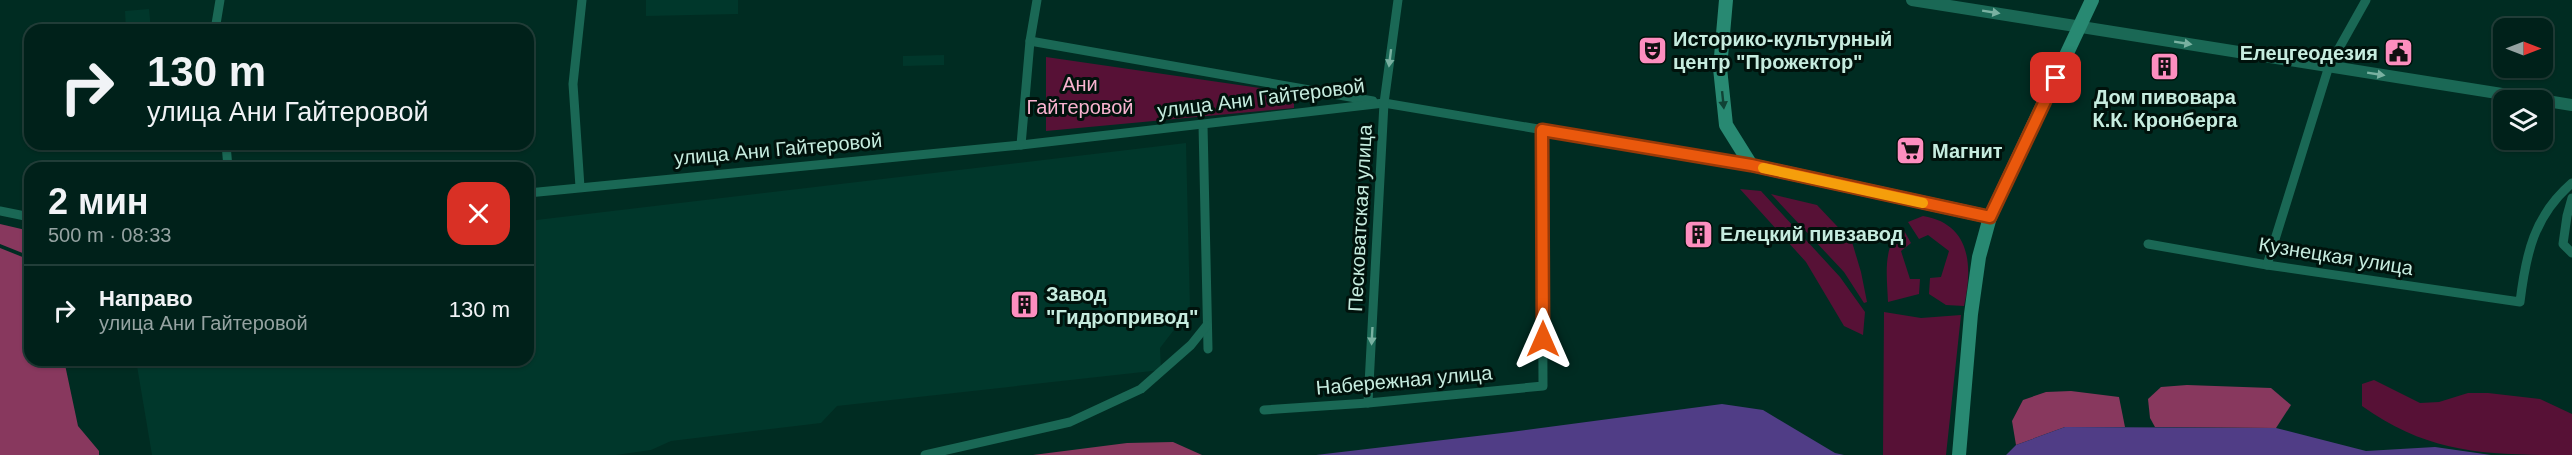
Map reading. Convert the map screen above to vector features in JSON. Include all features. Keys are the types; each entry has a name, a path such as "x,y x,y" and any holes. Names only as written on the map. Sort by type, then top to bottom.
{"main road":[{"path":"1726,0 1720,68 1726,125 1751,165"},
{"path":"1959,455 1970,321 1979,257 1990,217 2092,0"},
{"name":"улица Ани Гайтеровой","path":"1751,165 1990,217"}],"street":[{"path":"216,24 220,0"},
{"path":"579,187 573,84 582,0"},
{"path":"1021,145 1030,41 1037,0"},
{"name":"Песковатская улица","path":"1368,403 1384,103 1398,0"},
{"path":"1912,0 2572,105"},
{"path":"2267,265 2328,66 2366,0"},
{"path":"1030,41 1384,103"},
{"name":"улица Ани Гайтеровой","path":"534,192 1021,145 1384,103 1751,165"},
{"path":"1203,125 1208,349"},
{"name":"Набережная улица","path":"1264,410 1368,403 1543,386 1542,130"},
{"name":"Кузнецкая улица","path":"2148,244 2267,265 2520,302 2524,268 2540,220 2551,204 2572,183"},
{"path":"2572,198 2566,216 2563,244 2572,253"},
{"path":"0,211 24,217"},
{"path":"926,455 1070,422 1141,389 1191,345 1207,326"}],"shaded area":[{"path":"646,0 738,0 738,14 646,16"},
{"path":"149,9 150,24 126,24 125,11"},
{"path":"944,55 944,65 903,66 903,56"},
{"path":"1186,143 1190,309 1160,348 1161,370 837,406 821,423 671,441 651,450 616,455 152,455 137,366 534,366 534,220"},
{"path":"0,224 24,230 24,254 0,244"},
{"path":"0,248 24,258 24,366 65,366 78,426 99,451 99,455 0,455"},
{"path":"2187,385 2271,388 2291,405 2276,428 2155,427 2150,418 2148,399 2161,387"},
{"path":"2071,391 2119,397 2125,427 2065,427 2016,445 2012,421 2023,400 2046,392"},
{"path":"1722,404 1763,410 1835,453 1844,455 1316,455 1511,432"},
{"path":"2065,427 2276,428 2366,451 2435,447 2491,455 2006,455 2016,445"},
{"path":"1173,442 1202,455 1033,455 1127,443"}],"green space":[{"name":"Ани Гайтеровой","path":"1046,57 1294,93 1294,108 1046,131"},
{"path":"1740,189 1761,191 1840,277 1865,312 1863,335 1844,326 1806,262"},
{"path":"1771,194 1817,205 1852,242 1867,302 1864,303 1844,272"},
{"path":"1923,216 1951,228 1965,249 1968,276 1964,306 1946,305 1929,294 1930,278 1941,277 1949,251 1928,235 1919,239 1908,222"},
{"path":"1902,227 1911,243 1901,251 1910,279 1920,279 1919,294 1888,302 1887,262 1891,244"},
{"path":"1884,312 1921,318 1961,315 1946,455 1883,455"},
{"path":"2374,380 2420,403 2439,402 2468,393 2540,399 2572,414 2572,455 2514,454 2462,449 2412,434 2362,406 2362,384"}],"slow traffic":[{"path":"1763,168 1923,203"}],"place":[{"name":"Историко-культурный центр \"Прожектор\"","path":"1652,50"},
{"name":"Елецгеодезия","path":"2399,53"},
{"name":"Дом пивовара К.К. Кронберга","path":"2165,67"},
{"name":"Магнит","path":"1911,151"},
{"name":"Елецкий пивзавод","path":"1699,234"},
{"name":"Завод \"Гидропривод\"","path":"1025,305"}],"route":[{"path":"1543,339 1542,130 1751,165 1990,217 2056,78"}]}
